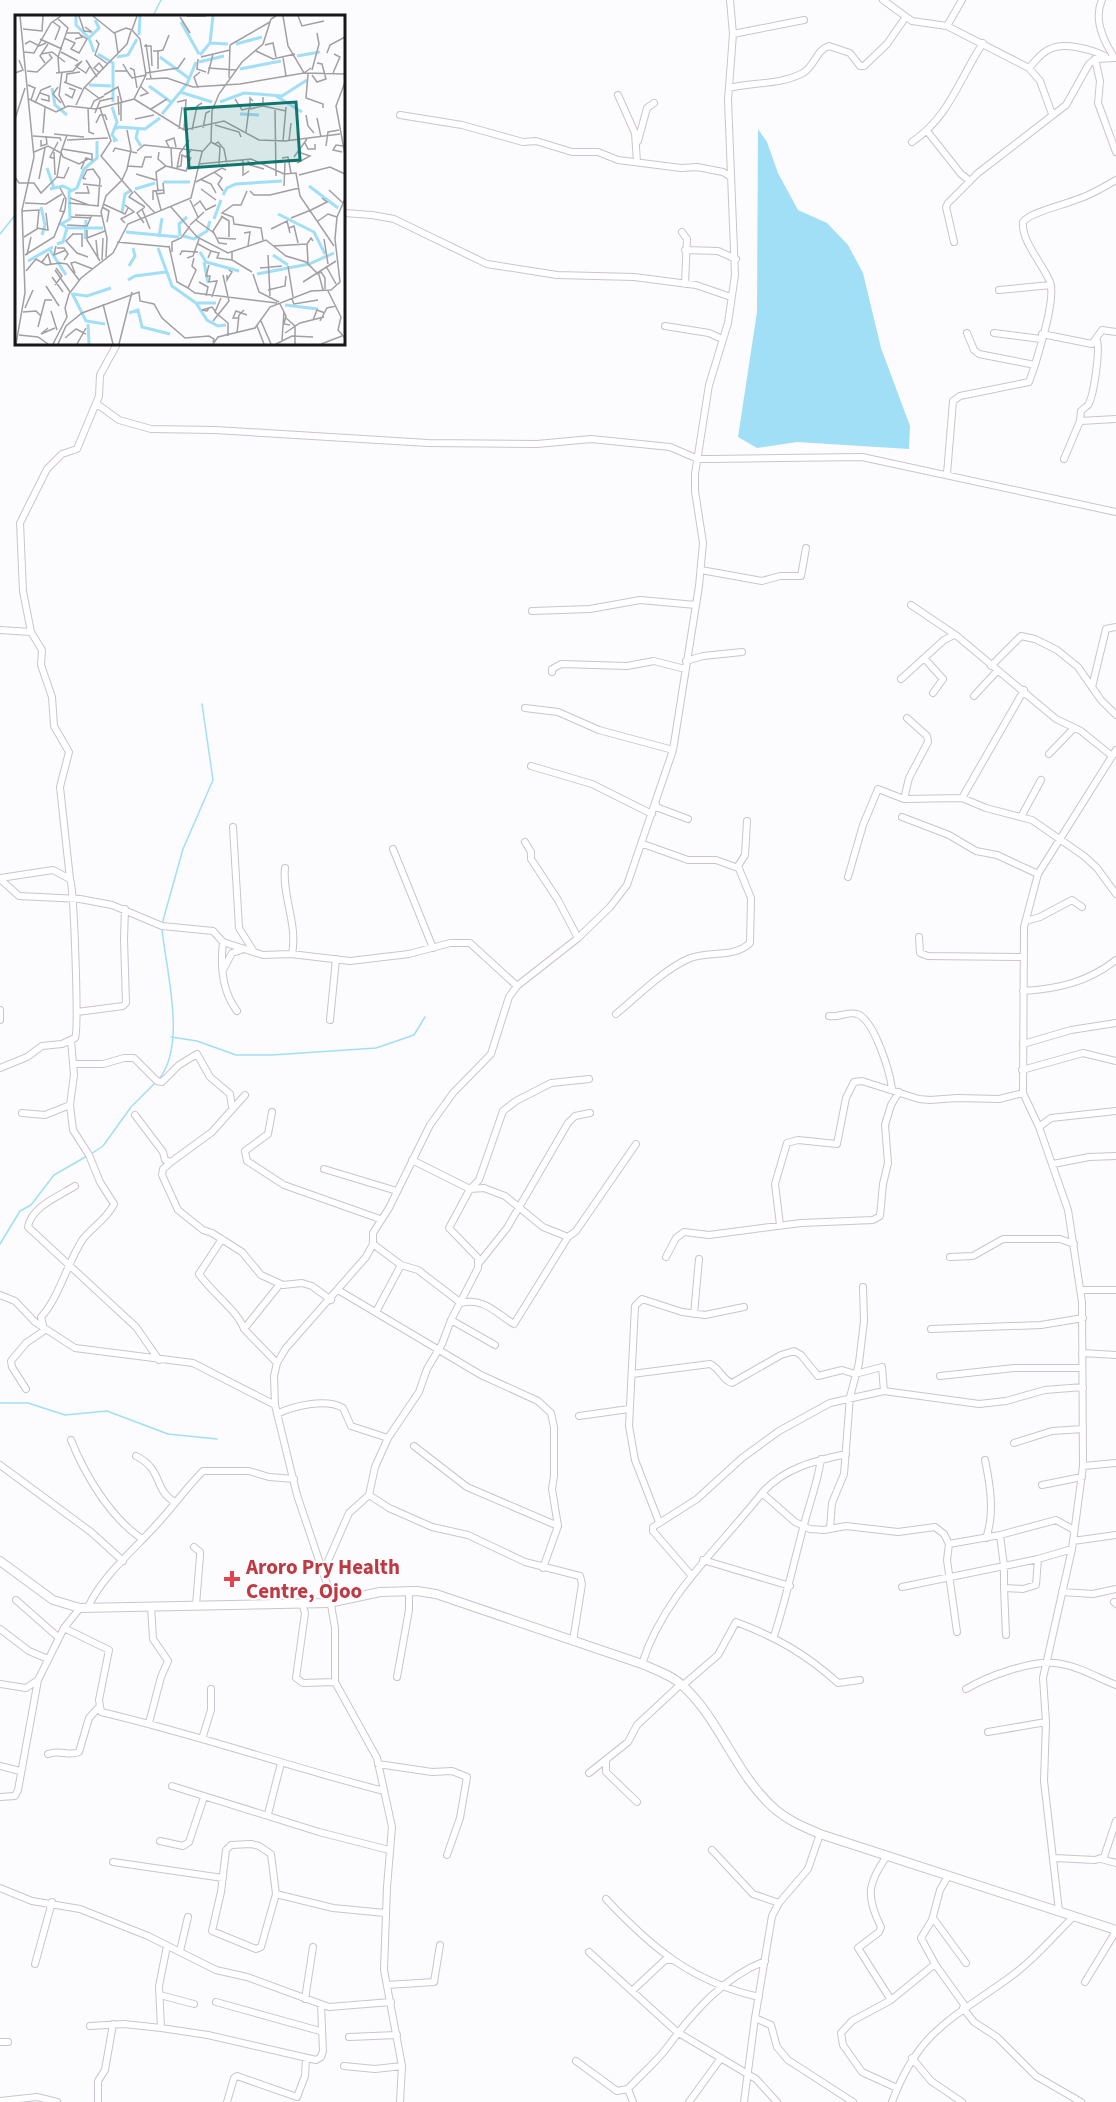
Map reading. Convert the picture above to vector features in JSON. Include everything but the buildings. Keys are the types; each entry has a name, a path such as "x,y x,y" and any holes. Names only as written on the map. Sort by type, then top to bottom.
{"main road":[{"path":"0,1561 53,1600 84,1608 329,1603 380,1592 409,1590 436,1594 642,1664 682,1685 703,1711 745,1776 768,1803 787,1818 820,1834 1116,1931"}],"street":[{"path":"400,2102 402,2066 384,1954 392,1827 378,1764 360,1722 335,1682 335,1629 324,1570 297,1495 275,1405 274,1376 277,1363 286,1348 366,1257 373,1244 373,1233 380,1219 441,1109 491,1054 509,998 517,986 578,938 620,896 627,885 643,844 673,750 701,570 703,543 695,491 698,459 709,385 728,323 736,259 729,88 733,34 730,0"},
{"path":"883,0 905,18 921,24 947,26 983,42 1029,68 1040,81 1052,114"},
{"path":"947,26 962,0"},
{"path":"1102,0 1097,11 1102,38 1115,57"},
{"path":"729,88 756,82 783,81 794,77 806,71 821,50 828,46 850,54 860,66 864,66 887,44 905,18"},
{"path":"733,34 804,20"},
{"path":"912,142 944,114 983,42"},
{"path":"1029,68 1038,57 1058,46 1085,47 1106,57"},
{"path":"954,242 946,207 970,182 1066,105 1089,64 1095,58 1115,57"},
{"path":"1095,58 1100,81 1098,103 1116,152"},
{"path":"618,95 637,142"},
{"path":"637,162 637,142 645,114 647,108 654,103"},
{"path":"631,123 645,114"},
{"path":"400,115 462,125 523,142 536,141 572,152 597,152 611,158 637,162 697,167 723,172 732,177"},
{"path":"927,131 970,182"},
{"path":"947,474 953,401 960,396 1029,382 1035,365 1051,285 1025,234 1022,226 1024,220 1036,212 1055,209 1081,199 1116,180"},
{"path":"345,213 372,214 394,219 488,264 557,276 634,277 685,284 731,297"},
{"path":"682,232 687,239 685,284"},
{"path":"686,250 718,251 736,259"},
{"path":"999,290 1051,285"},
{"path":"665,326 703,332 722,339"},
{"path":"1064,459 1080,420 1081,411 1088,405 1099,348 1097,341 1102,330 1116,332"},
{"path":"968,333 974,350 979,354 1035,365"},
{"path":"994,333 1042,336 1086,344 1097,341"},
{"path":"0,1068 27,1057 42,1046 71,1040 77,1034 73,898 60,787 69,752 54,726 51,697 41,665 42,650 31,632 23,591 20,523 47,469 62,454 77,449 97,404 100,375 116,345"},
{"path":"97,404 119,420 151,429 215,430 428,443 537,444 591,439 669,447 698,459 862,457 1116,512"},
{"path":"1080,420 1116,419"},
{"path":"701,570 762,580 780,576 801,576 806,548"},
{"path":"532,611 590,609 640,600 696,605"},
{"path":"911,605 954,635 994,669 1024,690 1056,719 1081,731 1114,753 1088,798 1059,837 1038,874 1031,893 1023,957 1023,1093 1039,1127 1068,1210 1081,1290 1083,1318 1082,1477 1072,1549 1045,1663 1044,1781 1059,1911"},
{"path":"1092,687 1106,629 1116,627"},
{"path":"0,630 31,632"},
{"path":"901,679 954,635"},
{"path":"974,696 994,669 1025,635 1057,650 1078,668 1101,700 1116,715"},
{"path":"686,660 742,652"},
{"path":"924,658 943,679 933,693"},
{"path":"552,672 552,669 561,664 627,666 654,661 685,669"},
{"path":"962,798 1024,690"},
{"path":"525,708 558,712 599,730 673,750"},
{"path":"904,799 909,778 928,739 907,718"},
{"path":"1049,754 1074,728"},
{"path":"531,766 592,784 652,814"},
{"path":"1021,817 1041,780"},
{"path":"848,877 863,825 878,789 904,799 962,798 1036,822 1059,837 1097,868 1116,894"},
{"path":"656,803 656,807 662,811 688,819"},
{"path":"902,817 949,835 980,853 997,855 1038,874"},
{"path":"738,866 745,855 747,821"},
{"path":"233,826 239,928 254,953"},
{"path":"525,842 531,852 531,859 546,878 578,938"},
{"path":"643,844 688,860 716,860 730,866 738,866"},
{"path":"393,849 433,948"},
{"path":"616,1014 678,964 699,955 743,950 750,943 751,898 738,866"},
{"path":"285,868 282,885 294,932 292,954"},
{"path":"0,878 53,870 70,879"},
{"path":"0,878 19,896 73,898 125,909 162,926 213,931 224,942 241,950 268,956 292,954 365,960 450,943 473,944 517,986"},
{"path":"1026,921 1040,917 1069,901 1075,901 1082,907"},
{"path":"77,1012 123,1006 126,1003 125,909"},
{"path":"919,937 920,953 928,956 1023,957"},
{"path":"224,942 222,970 225,992 237,1011"},
{"path":"222,970 232,953 241,950"},
{"path":"330,1020 336,959"},
{"path":"1023,991 1045,990 1080,982 1116,960"},
{"path":"0,1010 0,1020"},
{"path":"829,1016 857,1014 866,1019 887,1063 892,1089"},
{"path":"1023,1044 1071,1030 1116,1023"},
{"path":"45,1329 41,1317 48,1310 83,1239 110,1212 114,1204 100,1182 89,1155 73,1130 70,1105 73,1064 71,1040"},
{"path":"1022,1070 1083,1053 1116,1061"},
{"path":"73,1064 103,1064 134,1058 157,1081 162,1082 179,1065 197,1054 210,1077 230,1094 232,1107"},
{"path":"479,1263 449,1228 470,1189 479,1180 503,1111 516,1101 551,1083 589,1079"},
{"path":"780,1225 775,1184 787,1143 798,1140 837,1144 846,1098 854,1082 862,1081 930,1100 999,1099 1023,1093"},
{"path":"666,1257 676,1238 684,1232 709,1235 780,1225 848,1223 873,1220 880,1216 883,1184 888,1174 885,1125 891,1105 899,1092"},
{"path":"245,1095 212,1132 171,1162 163,1169 162,1174 176,1207 202,1230 242,1252 261,1275 280,1284 302,1283 312,1286 330,1299"},
{"path":"22,1113 45,1115 70,1105"},
{"path":"1039,1127 1052,1118 1116,1111"},
{"path":"272,1112 268,1134 245,1152 247,1161 284,1185 380,1219"},
{"path":"324,1570 349,1513 369,1495 375,1467 388,1438 414,1402 479,1263 507,1228 568,1123 575,1116 590,1113"},
{"path":"135,1115 163,1152 165,1160 171,1162"},
{"path":"462,1303 472,1300 487,1305 514,1324 568,1237 576,1231 636,1144"},
{"path":"1053,1164 1089,1157 1116,1156"},
{"path":"412,1160 470,1189 484,1188 519,1205 543,1227 568,1237"},
{"path":"324,1169 397,1191"},
{"path":"75,1186 46,1202 28,1225 136,1327 159,1360"},
{"path":"222,1239 199,1274 214,1295 277,1363"},
{"path":"950,1257 973,1256 1004,1239 1060,1239 1074,1244"},
{"path":"373,1244 401,1265 418,1270 462,1303"},
{"path":"694,1314 699,1258"},
{"path":"376,1312 401,1265"},
{"path":"244,1329 280,1284"},
{"path":"830,1528 832,1503 844,1474 850,1397 859,1363 864,1321 863,1287"},
{"path":"338,1290 481,1375 538,1401 551,1413 554,1428 552,1489 558,1526 543,1568"},
{"path":"1081,1290 1116,1290"},
{"path":"0,1295 15,1301 45,1329 75,1348 193,1363 275,1405"},
{"path":"659,1522 636,1460 629,1426 635,1305 642,1299 705,1315 744,1307"},
{"path":"931,1329 1041,1325 1083,1318"},
{"path":"451,1320 495,1345"},
{"path":"26,1389 12,1367 11,1361 26,1343 45,1329"},
{"path":"632,1374 710,1365 718,1370 725,1380 732,1383 781,1355 794,1351 801,1355 818,1376 842,1370 855,1374 882,1367 884,1391"},
{"path":"1082,1353 1116,1355"},
{"path":"940,1376 1014,1368 1082,1368"},
{"path":"691,1575 652,1527 697,1499 742,1458 810,1412 850,1397 884,1391 979,1404 1006,1401 1045,1390 1083,1387"},
{"path":"277,1414 310,1404 333,1404 343,1408 351,1426 388,1438"},
{"path":"579,1416 629,1409"},
{"path":"1014,1443 1052,1431 1083,1429"},
{"path":"71,1440 94,1486 131,1532 142,1539"},
{"path":"414,1446 467,1487 558,1526"},
{"path":"642,1664 649,1641 691,1575 771,1483 790,1470 821,1459 846,1454"},
{"path":"136,1456 152,1465 164,1492 175,1502"},
{"path":"774,1636 790,1586 803,1527 818,1480 821,1459"},
{"path":"985,1460 991,1526 986,1538"},
{"path":"1083,1466 1116,1463"},
{"path":"0,1465 90,1532 123,1561"},
{"path":"0,1797 15,1796 38,1680 58,1637 183,1490 206,1470 220,1469 224,1473 249,1471 269,1477 294,1479"},
{"path":"1042,1485 1082,1477"},
{"path":"762,1493 803,1527 846,1526 898,1532 936,1527 944,1534 949,1544 949,1576 957,1632"},
{"path":"369,1495 389,1508 432,1527 468,1535 543,1568 580,1576 582,1584 573,1641"},
{"path":"949,1544 1000,1535 1056,1520 1074,1530"},
{"path":"1000,1535 1004,1566 1006,1635"},
{"path":"1073,1541 1116,1535"},
{"path":"194,1547 200,1556 196,1605"},
{"path":"902,1587 1038,1559 1072,1549"},
{"path":"1004,1587 1023,1589 1036,1585 1038,1559"},
{"path":"703,1560 790,1586"},
{"path":"1062,1592 1093,1594 1116,1589"},
{"path":"397,1677 409,1610 409,1590"},
{"path":"16,1600 58,1637"},
{"path":"302,1603 304,1613 296,1678 303,1683 335,1682"},
{"path":"149,1723 161,1677 168,1661 153,1639 151,1606"},
{"path":"589,1773 628,1742 637,1725 718,1655 736,1622 774,1636 800,1651 838,1683 860,1680"},
{"path":"48,1754 56,1751 71,1754 80,1752 89,1718 98,1708 109,1650 64,1628"},
{"path":"0,1629 29,1651 48,1659"},
{"path":"966,1689 986,1677 1045,1663 1078,1668 1116,1685"},
{"path":"0,1684 26,1688 38,1680"},
{"path":"202,1739 211,1710 211,1689"},
{"path":"98,1708 101,1712 149,1723 384,1791"},
{"path":"988,1732 1046,1722"},
{"path":"606,1761 606,1772 637,1802"},
{"path":"268,1814 281,1763"},
{"path":"378,1764 432,1772 452,1771 467,1777 460,1818 447,1855"},
{"path":"0,1766 20,1771"},
{"path":"172,1786 268,1814 319,1832 389,1850"},
{"path":"160,1841 183,1846 189,1842 204,1797"},
{"path":"1101,1859 1107,1853 1116,1821"},
{"path":"744,2102 749,2076 754,2018 772,1916 779,1903 808,1869 820,1834"},
{"path":"229,1846 259,1846 271,1854 276,1894 261,1947 251,1947 212,1931 229,1846"},
{"path":"712,1850 753,1894 779,1903"},
{"path":"887,1856 871,1883 872,1913 881,1927 879,1932 858,1948 891,2000"},
{"path":"1054,1858 1101,1859 1116,1863"},
{"path":"113,1862 223,1878"},
{"path":"948,1876 940,1890 933,1918 921,1938 935,1964 974,2022 996,2037 1036,2076 1081,2102"},
{"path":"0,1896 3,1889 32,1901 52,1902 80,1909 167,1946 216,1970 247,1977 321,2005 329,2007 391,2002"},
{"path":"276,1894 333,1908 385,1913"},
{"path":"606,1899 672,1960 701,1978 759,1996"},
{"path":"35,1964 52,1902"},
{"path":"892,2102 912,2058 944,2022 1029,1962 1074,1916"},
{"path":"180,1952 188,1917"},
{"path":"933,1918 966,1963"},
{"path":"1085,1982 1116,1931"},
{"path":"387,1984 434,1982 440,1945"},
{"path":"161,2028 160,1973 167,1946"},
{"path":"305,1999 313,1947"},
{"path":"589,1952 677,2032 768,2089 777,2102"},
{"path":"632,1991 665,1960 672,1960"},
{"path":"576,2061 617,2091 628,2089 668,2048 677,2032 704,2002 748,1967 765,1961"},
{"path":"897,2088 862,2072 840,2038 841,2033 852,2021 891,2000 935,1964"},
{"path":"160,1995 194,2004"},
{"path":"216,2002 321,2031"},
{"path":"90,2026 113,2024 208,2035 316,2060 321,2057 321,2005"},
{"path":"754,2018 771,2025 777,2047 788,2060 853,2102"},
{"path":"98,2102 98,2081 105,2070 113,2024"},
{"path":"349,2037 397,2035"},
{"path":"0,2042 8,2042"},
{"path":"227,2102 234,2078 237,2076 297,2097 305,2076 306,2058"},
{"path":"689,2102 721,2058"},
{"path":"912,2058 931,2081 962,2102"},
{"path":"344,2066 368,2069 402,2066"},
{"path":"628,2089 633,2102"},
{"path":"0,2101 37,2097 57,2102"}],"water":[{"path":"758,129 767,142 778,173 798,210 827,223 848,245 863,273 881,348 910,426 909,449 797,442 757,448 738,437 757,312"}],"waterway":[{"path":"154,15 161,0"},
{"path":"0,234 15,215"},
{"path":"162,924 183,849 213,780 202,704"},
{"path":"159,1079 172,1047 173,1027 162,929"},
{"path":"171,1037 197,1041 236,1055 376,1048 414,1035 425,1017"},
{"path":"91,1154 103,1146 131,1107 156,1082"},
{"path":"0,1244 20,1211 31,1205 54,1175 87,1156"},
{"path":"0,1403 28,1403 65,1415 107,1411 168,1434 217,1439"}],"place":[{"name":"Aroro Pry Health Centre, Ojoo","path":"232,1579"}]}
